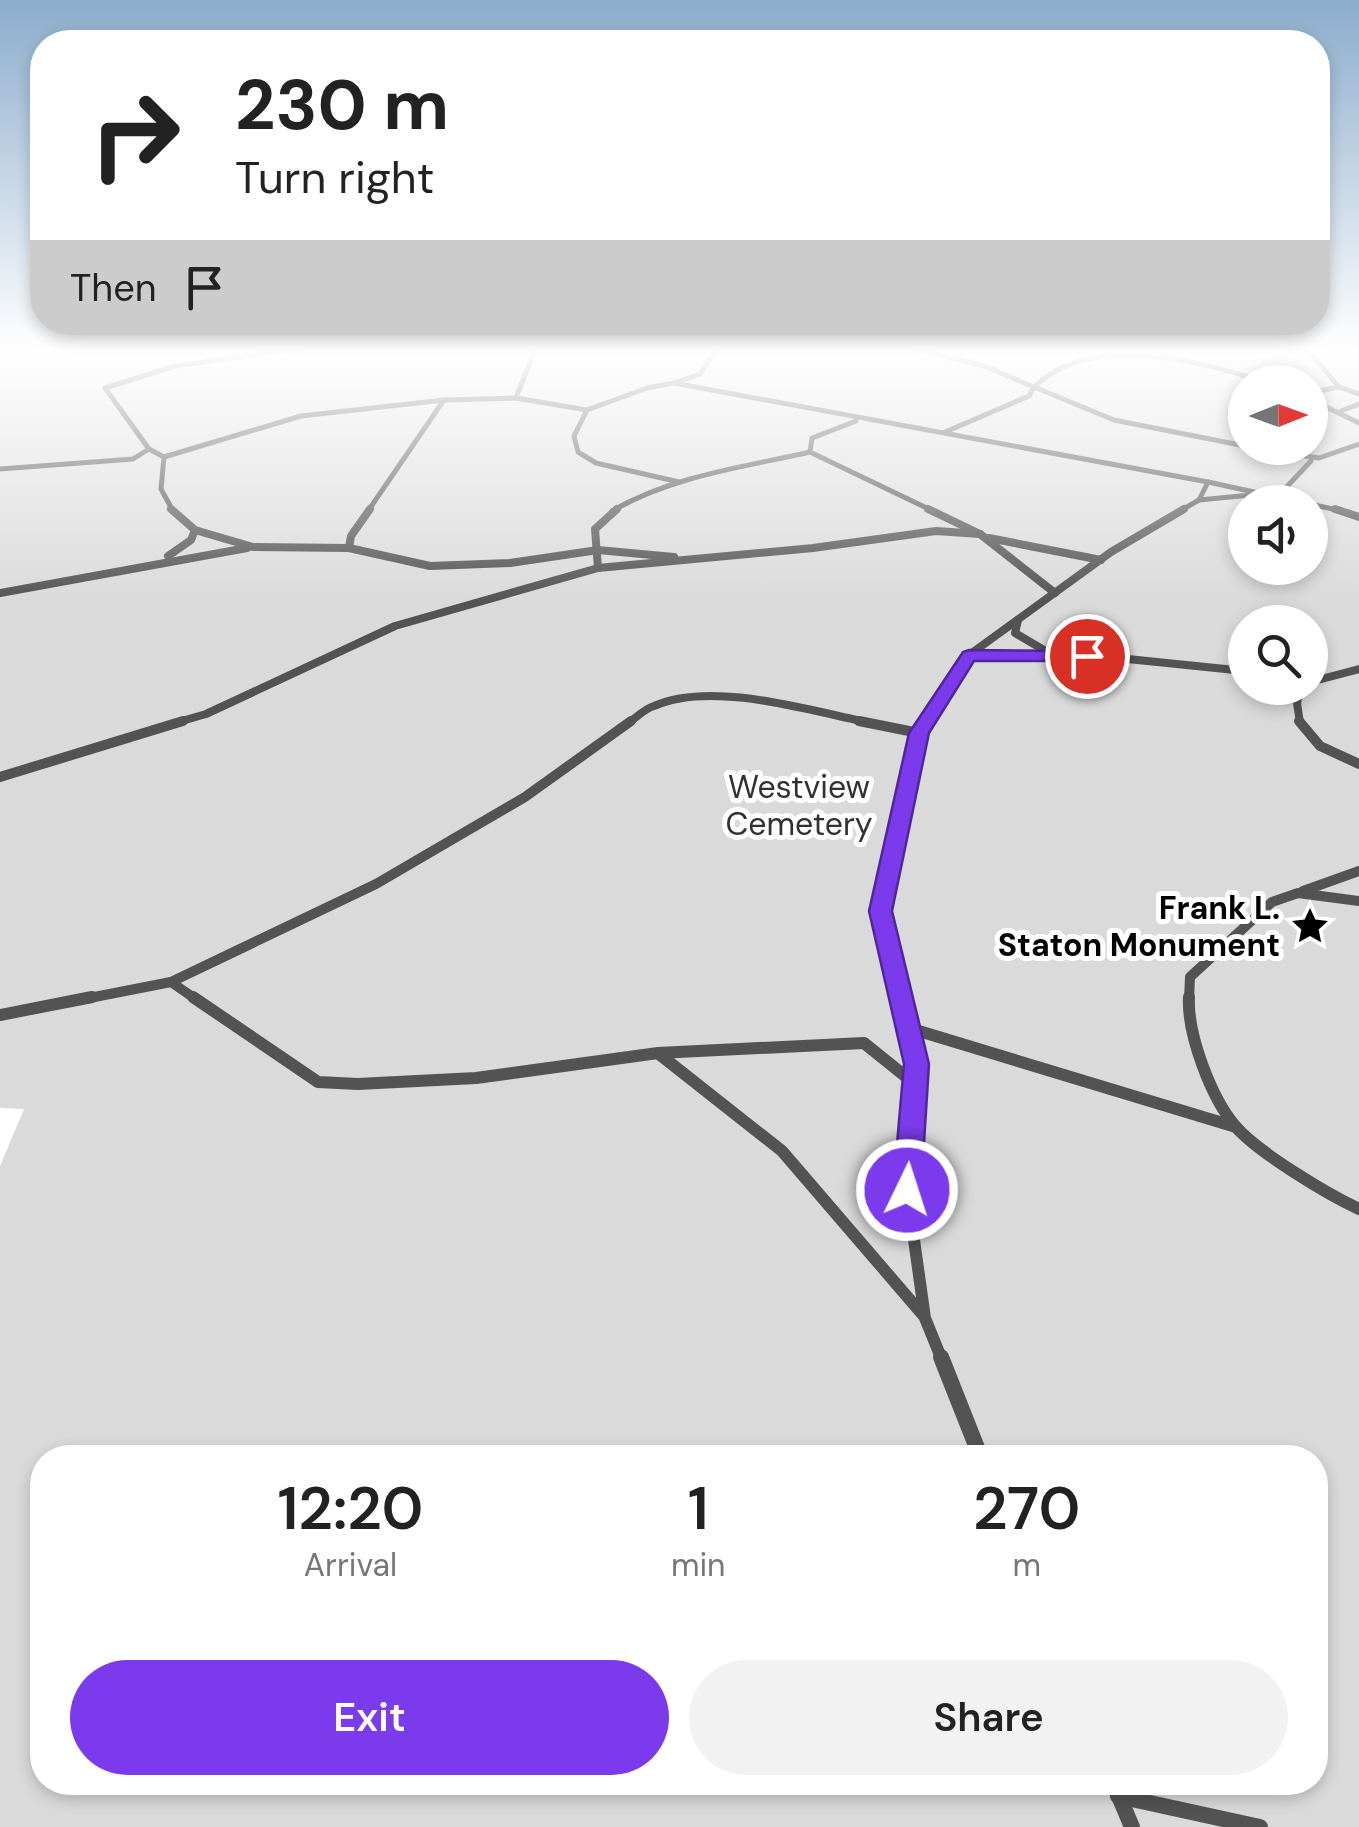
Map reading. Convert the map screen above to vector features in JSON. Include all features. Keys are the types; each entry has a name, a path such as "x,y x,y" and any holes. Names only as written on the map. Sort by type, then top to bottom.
{"lane":[{"path":"137,432 149,449 164,457 231,432"},
{"path":"348,548 350,536 422,432"},
{"path":"576,432 578,452 585,458 680,482"},
{"path":"810,452 812,438 819,432"},
{"path":"940,432 1228,486"},
{"path":"1175,432 1228,443"},
{"path":"1328,457 1359,444"},
{"path":"0,469 133,459 149,449"},
{"path":"598,568 595,529 600,518 630,501 680,482 810,452 982,535 1054,593"},
{"path":"164,457 161,489 172,510 196,530 253,547"},
{"path":"1290,485 1307,465"},
{"path":"1199,500 1208,482"},
{"path":"976,1445 925,1318 907,1190 916,1064 880,911 919,733 969,655 1101,560 1199,500 1228,496"},
{"path":"1328,509 1359,517"},
{"path":"150,563 178,550 196,530"},
{"path":"0,778 206,714 395,626 598,568 813,548 936,531 982,535 1101,560"},
{"path":"0,592 253,547 348,548 430,566 510,563 598,550 700,559"},
{"path":"1019,619 1015,633 1052,654"},
{"path":"969,655 1052,654 1190,661 1228,668"},
{"path":"1328,678 1356,672"},
{"path":"0,1014 171,982 376,884 525,797 652,706 686,696 749,699 919,733"},
{"path":"1294,705 1301,730 1326,752 1359,764"},
{"path":"1236,1127 1208,1076 1188,1022 1190,978 1272,902 1359,871"},
{"path":"1298,893 1359,901"},
{"path":"171,982 318,1082 358,1084 476,1078 658,1053 864,1043 915,1084"},
{"path":"908,1028 1236,1127 1324,1192 1359,1208"},
{"path":"658,1053 782,1151 925,1318"},
{"path":"1119,1795 1132,1827"},
{"path":"1139,1795 1260,1827"}],"green space":[{"name":"Westview Cemetery","path":"0,432 1228,432 1228,465 1328,465 1328,432 1359,432 1359,1827 0,1827 0,1166 24,1109 0,1108"}],"place":[{"name":"Frank L. Staton Monument","path":"1310,926"}],"route":[{"path":"907,1190 916,1064 880,911 919,733 969,655 1087,656"}]}
